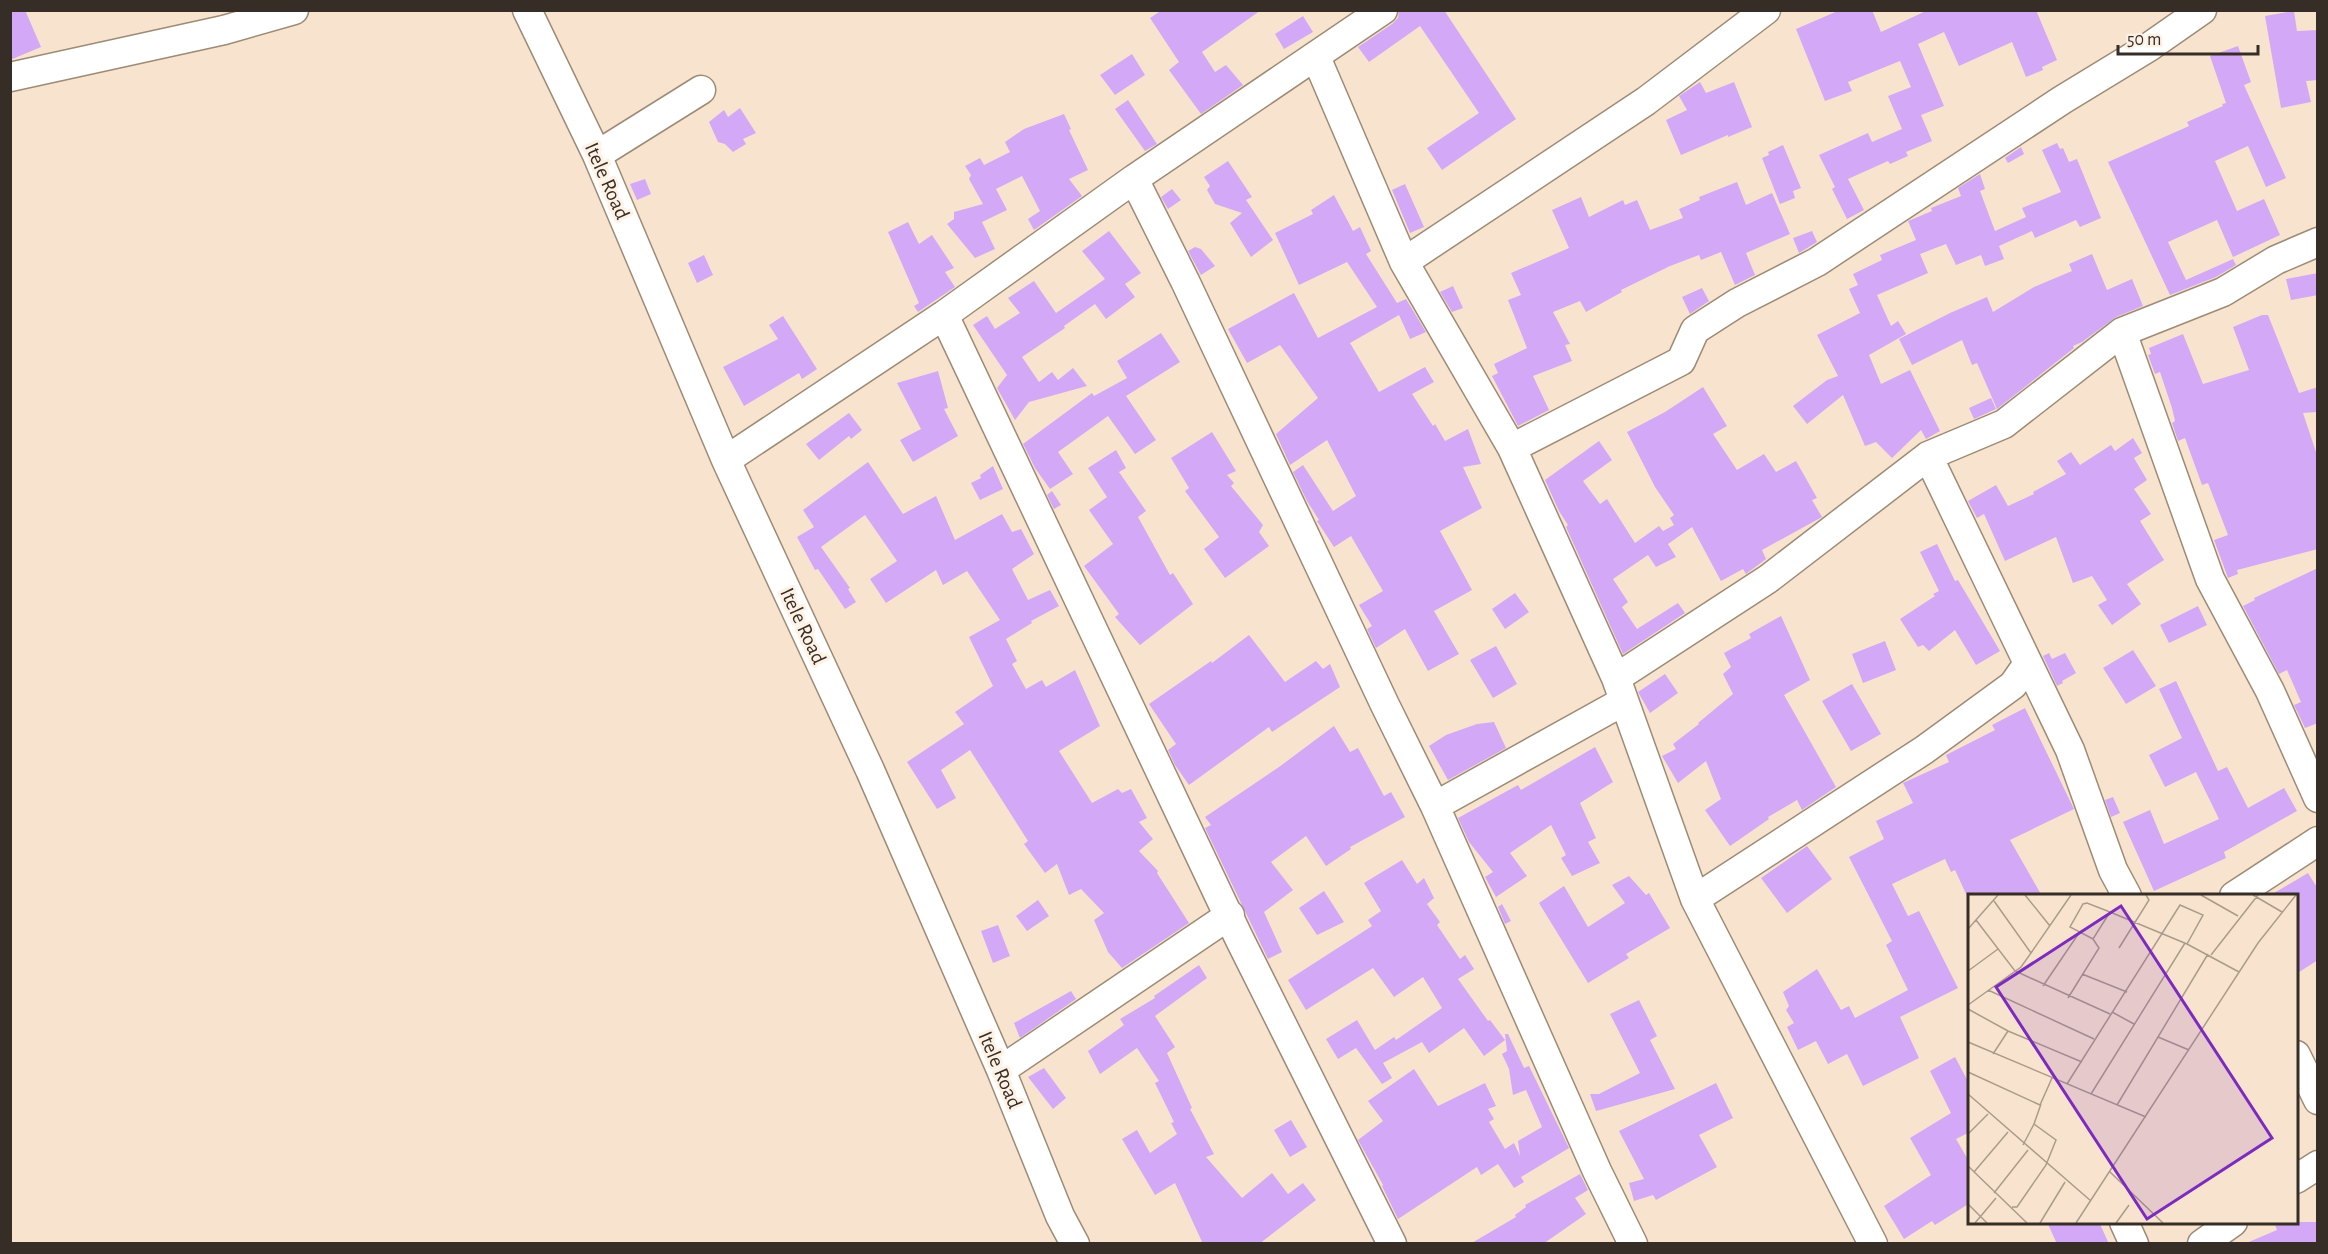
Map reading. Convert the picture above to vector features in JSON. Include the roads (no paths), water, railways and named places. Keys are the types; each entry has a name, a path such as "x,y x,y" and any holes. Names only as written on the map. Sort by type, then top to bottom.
{"street":[{"path":"10,77 224,30 294,10"},
{"name":"Itele Road","path":"527,10 597,155 726,460 870,770 1001,1070 1060,1216 1075,1244"},
{"path":"726,460 944,315 1134,178 1383,10"},
{"path":"1404,262 1646,101 1766,10"},
{"path":"1512,447 1681,361 1695,330 1737,303 1816,262 2062,100 2149,47 2202,10"},
{"path":"1316,57 1404,262 1512,447 1620,690 1695,899 1873,1244"},
{"path":"597,155 700,90"},
{"path":"1134,178 1435,806 1597,1171 1633,1244"},
{"path":"1435,806 1620,690 1928,456 2004,424 2122,332 2223,292 2276,260 2318,242"},
{"path":"944,315 1245,948 1392,1244"},
{"path":"2122,332 2210,579 2270,691 2318,798"},
{"path":"1928,456 2070,750 2113,870 2126,894"},
{"path":"1695,899 1924,750 2013,685 2027,665"},
{"path":"2237,894 2318,841"},
{"path":"1001,1070 1230,915"},
{"path":"2298,1059 2318,1100"},
{"path":"2298,1178 2318,1164"},
{"path":"2125,1224 2134,1244"},
{"path":"2202,1244 2230,1224"}]}
